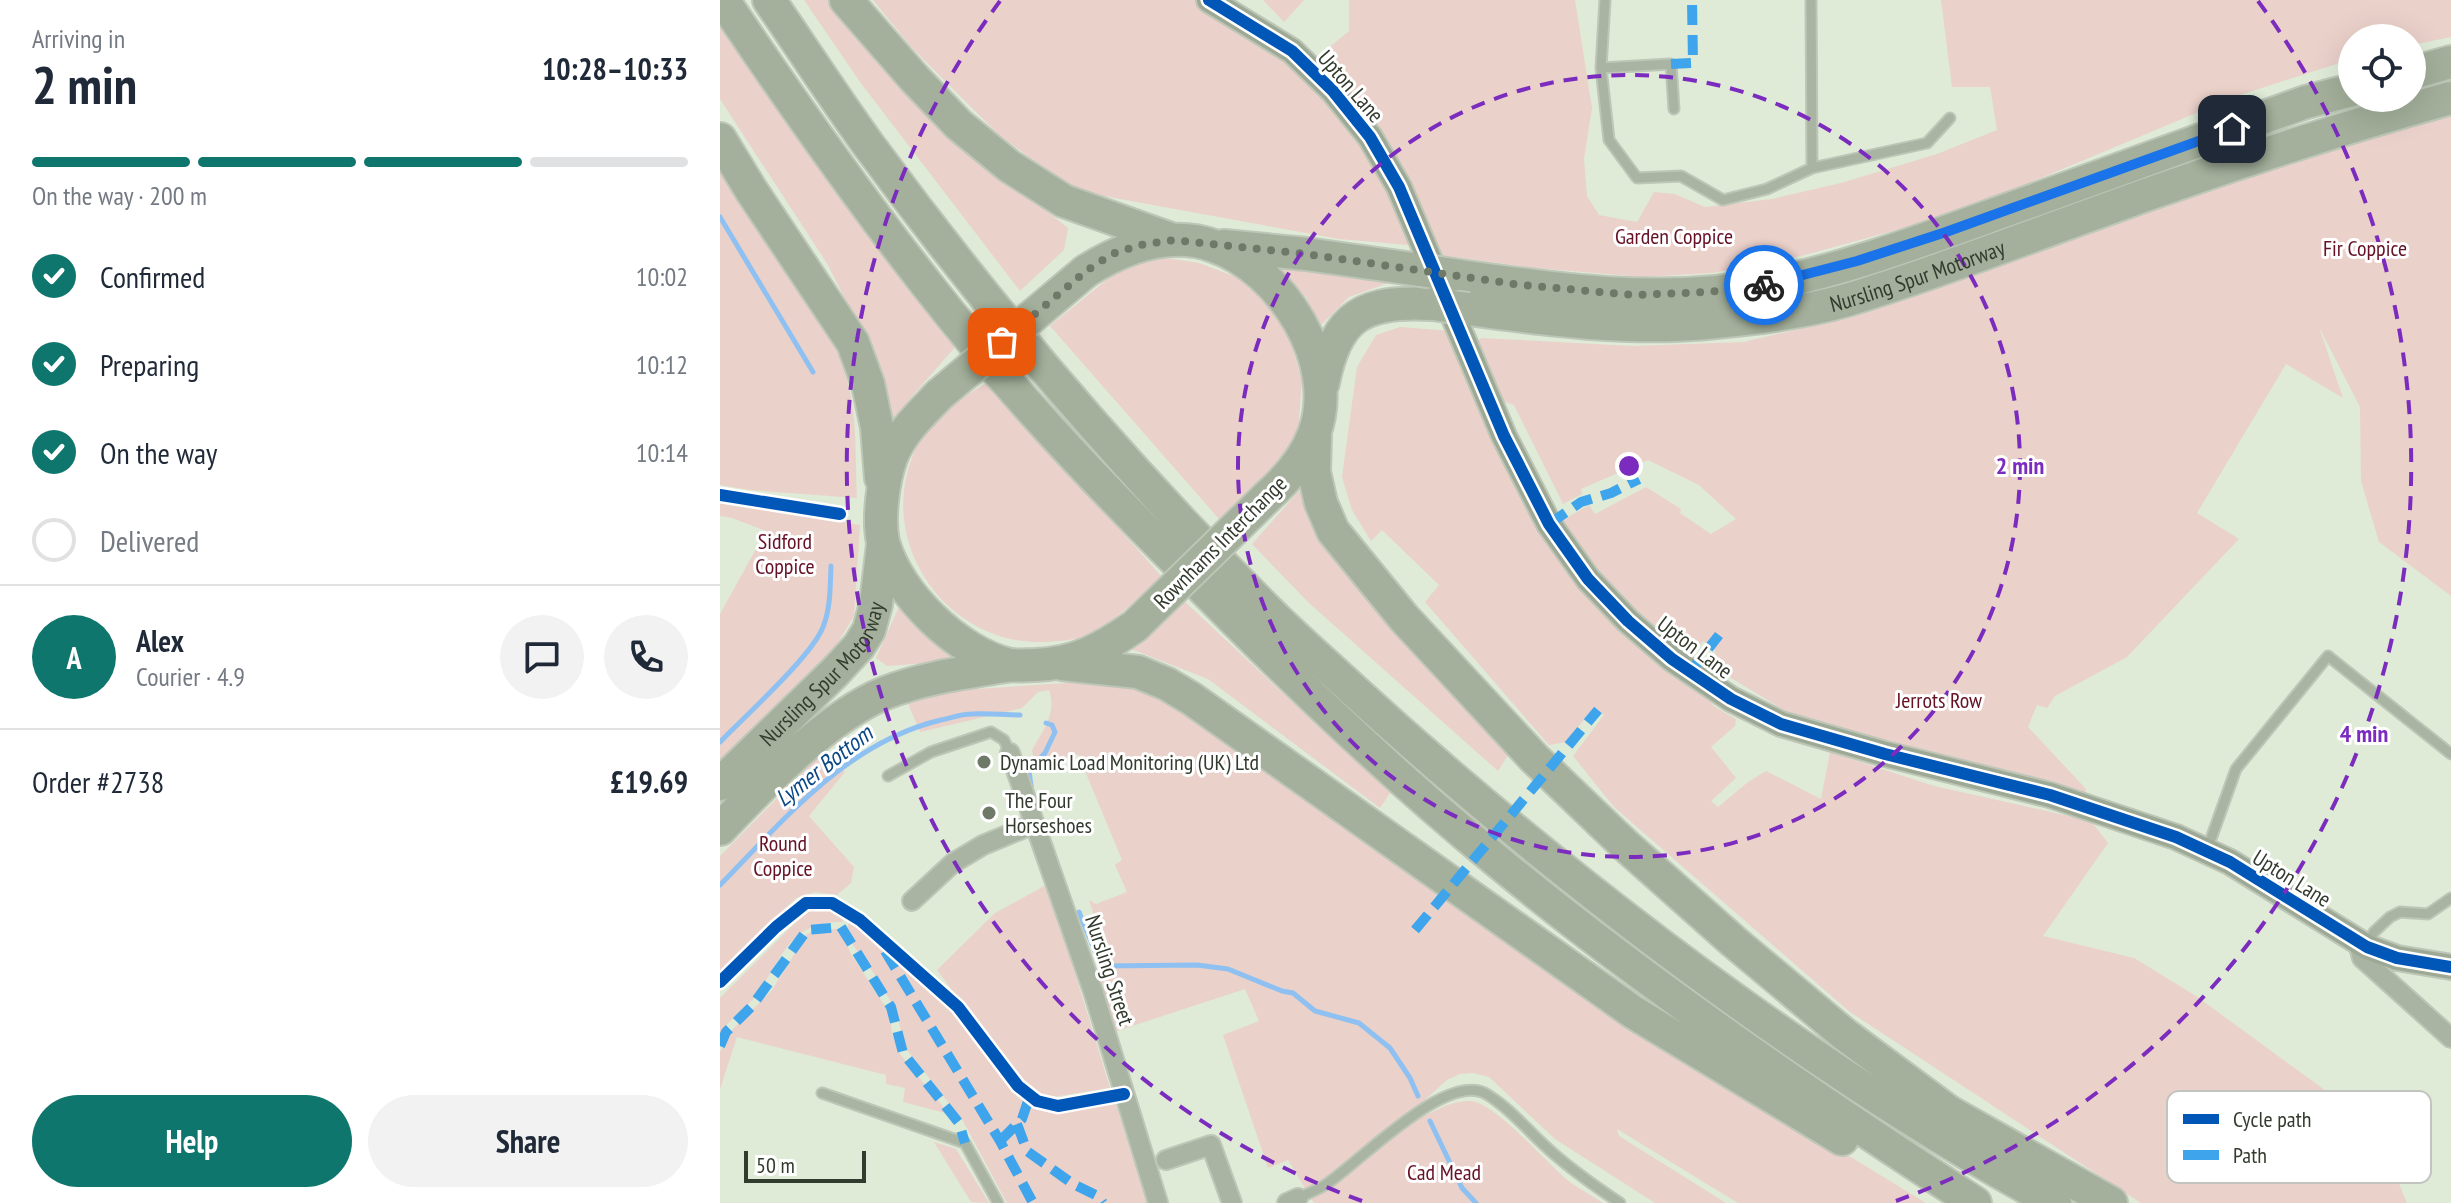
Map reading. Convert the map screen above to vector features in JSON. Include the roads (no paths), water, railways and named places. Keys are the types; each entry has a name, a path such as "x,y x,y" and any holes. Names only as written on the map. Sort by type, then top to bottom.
{"highway":[{"path":"723,0 810,128 929,288 1079,463 1251,638 1375,755 1496,861 1637,970 1973,1203"},
{"path":"769,0 868,144 997,311 1123,458 1266,609 1425,755 1563,871 1743,1006 1869,1092 1998,1172 2055,1203"},
{"path":"846,0 959,125 1009,166 1064,201 1174,240"},
{"path":"2426,69 2451,62"},
{"name":"Nursling Spur Motorway","path":"1213,245 1306,254 1521,285 1635,295 1709,292 1766,285 1857,261 1946,232 2293,107 2338,94"},
{"name":"Nursling Spur Motorway","path":"1321,394 1332,347 1339,333 1349,322 1383,305 1433,304 1545,319 1664,325 1713,323 1779,314 1845,301 2194,177 2321,135 2451,98"},
{"path":"720,139 853,343 868,384 877,427 883,493"},
{"name":"Rownhams Interchange","path":"1174,240 1213,245 1249,264 1276,287 1305,333 1313,353 1321,394 1315,433 1284,481 1135,626 1090,653 1062,664 1011,665 978,651 935,623 901,578 883,542 883,493 892,457 901,439 939,395 1086,271 1112,254 1140,245 1174,240"},
{"path":"1315,433 1314,472 1321,503 1333,531 1404,618 1543,767 1733,941 1844,1034 1949,1112 2111,1203"},
{"name":"Nursling Spur Motorway","path":"720,784 835,672 865,636 876,604 883,542"},
{"path":"1062,664 1138,672 1167,684 1633,1012 1861,1150 1973,1203"},
{"name":"Nursling Spur Motorway","path":"720,829 816,737 851,711 884,694 924,680 1011,665"}],"street":[{"name":"Upton Lane","path":"1209,0 1292,51 1333,91 1370,137 1399,187 1504,436 1549,524 1588,579 1628,621 1672,659 1731,699 1781,724 1885,754 2050,795 2176,837 2207,850 2362,945 2397,958 2451,967"},
{"name":"Nursling Street","path":"1010,753 1094,994 1158,1203"},
{"path":"912,901 953,863 983,845 1034,824"},
{"path":"2362,945 2362,958 2451,1038"},
{"path":"1166,1160 1211,1145 1232,1203"}],"lane":[{"path":"1605,0 1601,68 1609,140 1637,178 1681,176 1723,200 1767,189 1812,168 1927,143 1950,118"},
{"path":"1811,0 1812,168"},
{"path":"1601,68 1671,64 1674,109"},
{"path":"2207,850 2236,769 2328,656 2451,754"},
{"path":"888,776 931,752 991,732 1004,740 1010,753"},
{"path":"2362,945 2390,917 2400,912 2428,914 2451,898"},
{"path":"1292,1200 1324,1185 1429,1105 1470,1088 1486,1093 1505,1107 1583,1178 1620,1203"},
{"path":"822,1093 965,1143 998,1203"}],"waterway":[{"name":"Lymer Bottom","path":"720,217 813,372"},
{"name":"Lymer Bottom","path":"720,742 792,670 816,639 827,612 831,566"},
{"name":"Lymer Bottom","path":"720,885 820,786 876,746 907,731 960,715 1020,715"},
{"name":"Lymer Bottom","path":"1032,792 1029,771 1045,753 1055,732 1052,725 1046,723"},
{"name":"Lymer Bottom","path":"1079,912 1101,966 1197,965 1228,969 1293,993 1315,1011 1359,1023 1390,1048 1418,1096"},
{"name":"Lymer Bottom","path":"1430,1121 1462,1188 1476,1203"}],"place":[{"name":"Dynamic Load Monitoring (UK) Ltd","path":"984,762"},
{"name":"The Four Horseshoes","path":"989,813"}],"park label":[{"name":"Garden Coppice","path":"1674,236"},
{"name":"Fir Coppice","path":"2365,248"},
{"name":"Sidford Coppice","path":"785,554"},
{"name":"Jerrots Row","path":"1939,700"},
{"name":"Round Coppice","path":"783,856"},
{"name":"Cad Mead","path":"1444,1172"}]}
